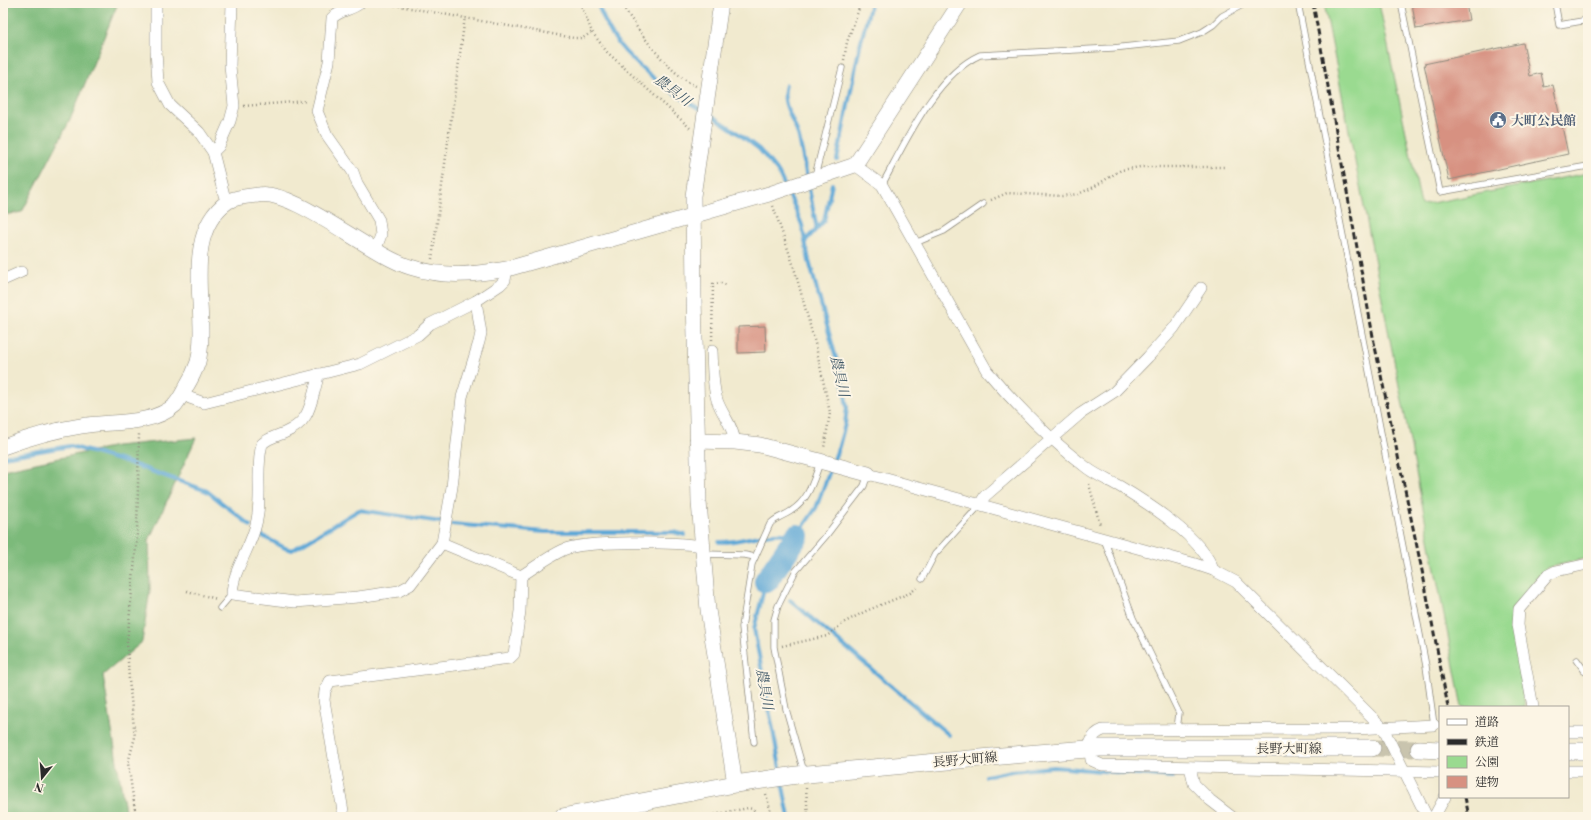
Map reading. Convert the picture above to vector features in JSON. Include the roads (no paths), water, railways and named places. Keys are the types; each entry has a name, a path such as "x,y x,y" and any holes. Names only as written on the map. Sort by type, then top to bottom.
{"main road":[{"name":"長野大町線","path":"562,817 735,784 801,774 1089,749 1372,748"},
{"path":"1419,749 1439,750"},
{"path":"1569,751 1588,751"}],"street":[{"path":"156,3 156,51 158,82 170,106 199,132 213,152 224,195 229,201"},
{"path":"213,152 219,146 230,121 234,106 230,66 232,3"},
{"path":"360,3 355,7 336,13 332,18 329,62 317,111 327,136 353,172 357,183 379,220 381,235 375,251"},
{"path":"721,3 695,182 693,216 697,441 699,502 708,610 735,784"},
{"path":"3,447 20,441 80,426 139,420 164,412 175,404 191,379 198,361 200,339 200,264 206,229 214,214 229,201 260,194 278,196 295,202 375,251 411,268 454,276 471,275 507,269 773,193 855,165 960,3"},
{"path":"855,165 882,185 987,370 1020,408 1088,469 1143,501 1187,535 1204,552 1210,561 1213,570"},
{"path":"183,393 190,398 204,403 360,364 418,335 430,324 476,301 500,286 505,280 507,269"},
{"path":"3,280 21,272"},
{"path":"980,504 985,496 1053,439 1080,414 1114,392 1174,328 1201,288"},
{"path":"318,374 305,419 297,427 262,444 257,524 242,557 228,598 294,602 358,597 399,590 410,585 442,543 452,487 462,397 480,342 481,332 476,301"},
{"path":"712,351 714,390 721,412 734,431 735,442"},
{"path":"697,441 735,442 772,447 1213,570 1236,582 1345,692 1383,728 1427,817"},
{"path":"442,543 521,576"},
{"path":"521,576 564,550 589,545 682,543 703,550"},
{"path":"1532,706 1518,624 1519,609 1548,575 1556,571 1588,564"},
{"path":"344,817 324,700 325,690 330,682 510,658 516,650 522,593 521,576"},
{"path":"1434,726 1356,729 1177,728 1103,730 1096,732 1091,739 1089,749 1091,760 1102,765 1439,772"},
{"path":"1569,732 1588,732"},
{"path":"1190,767 1194,784 1210,800 1232,817"},
{"path":"1569,771 1588,771"},
{"path":"1434,817 1444,798"}],"lane":[{"path":"882,185 926,104 968,60 980,55 1113,48 1179,41 1213,26 1222,16 1246,3"},
{"path":"1298,3 1426,666 1434,726"},
{"path":"1401,3 1440,192 1588,166"},
{"path":"1555,3 1559,25 1588,20"},
{"path":"814,179 842,68"},
{"path":"915,243 944,231 983,204"},
{"path":"754,742 742,627 746,595 755,558 770,524 774,520 792,511 808,494 824,462"},
{"path":"801,774 801,756 786,709 774,647 774,620 786,589 795,572 825,537 864,486 864,473"},
{"path":"922,579 935,554 980,504"},
{"path":"1104,540 1132,618 1179,713 1177,728"},
{"path":"703,550 746,555 755,558"},
{"path":"220,608 228,598"},
{"path":"1577,660 1588,673"}],"waterway":[{"name":"農具川","path":"597,3 606,24 621,47 654,78 702,110"},
{"path":"837,160 860,45 871,3"},
{"path":"786,85 786,105 797,131 807,177"},
{"name":"農具川","path":"708,113 759,149 778,172 793,203 802,225 809,261 843,383 847,407 845,424 839,446 816,508 797,536 776,534 729,542 719,542"},
{"path":"808,184 817,229"},
{"path":"806,240 824,221 832,184"},
{"path":"3,457 70,446 129,463 207,491 251,526"},
{"path":"261,535 285,548 292,550 359,510 441,522"},
{"path":"452,524 545,532 674,532 685,535"},
{"name":"農具川","path":"766,581 797,536"},
{"name":"農具川","path":"776,586 766,581 754,629 781,773"},
{"path":"790,600 949,735"},
{"path":"986,776 1012,771 1054,767 1173,777"},
{"name":"農具川","path":"782,782 789,817"}],"tunnel":[{"path":"1372,748 1419,749"}],"railway":[{"path":"1313,3 1374,342 1424,580 1448,706"},
{"path":"1465,798 1469,817"}],"place":[{"name":"大町公民館","path":"1498,120"}]}
